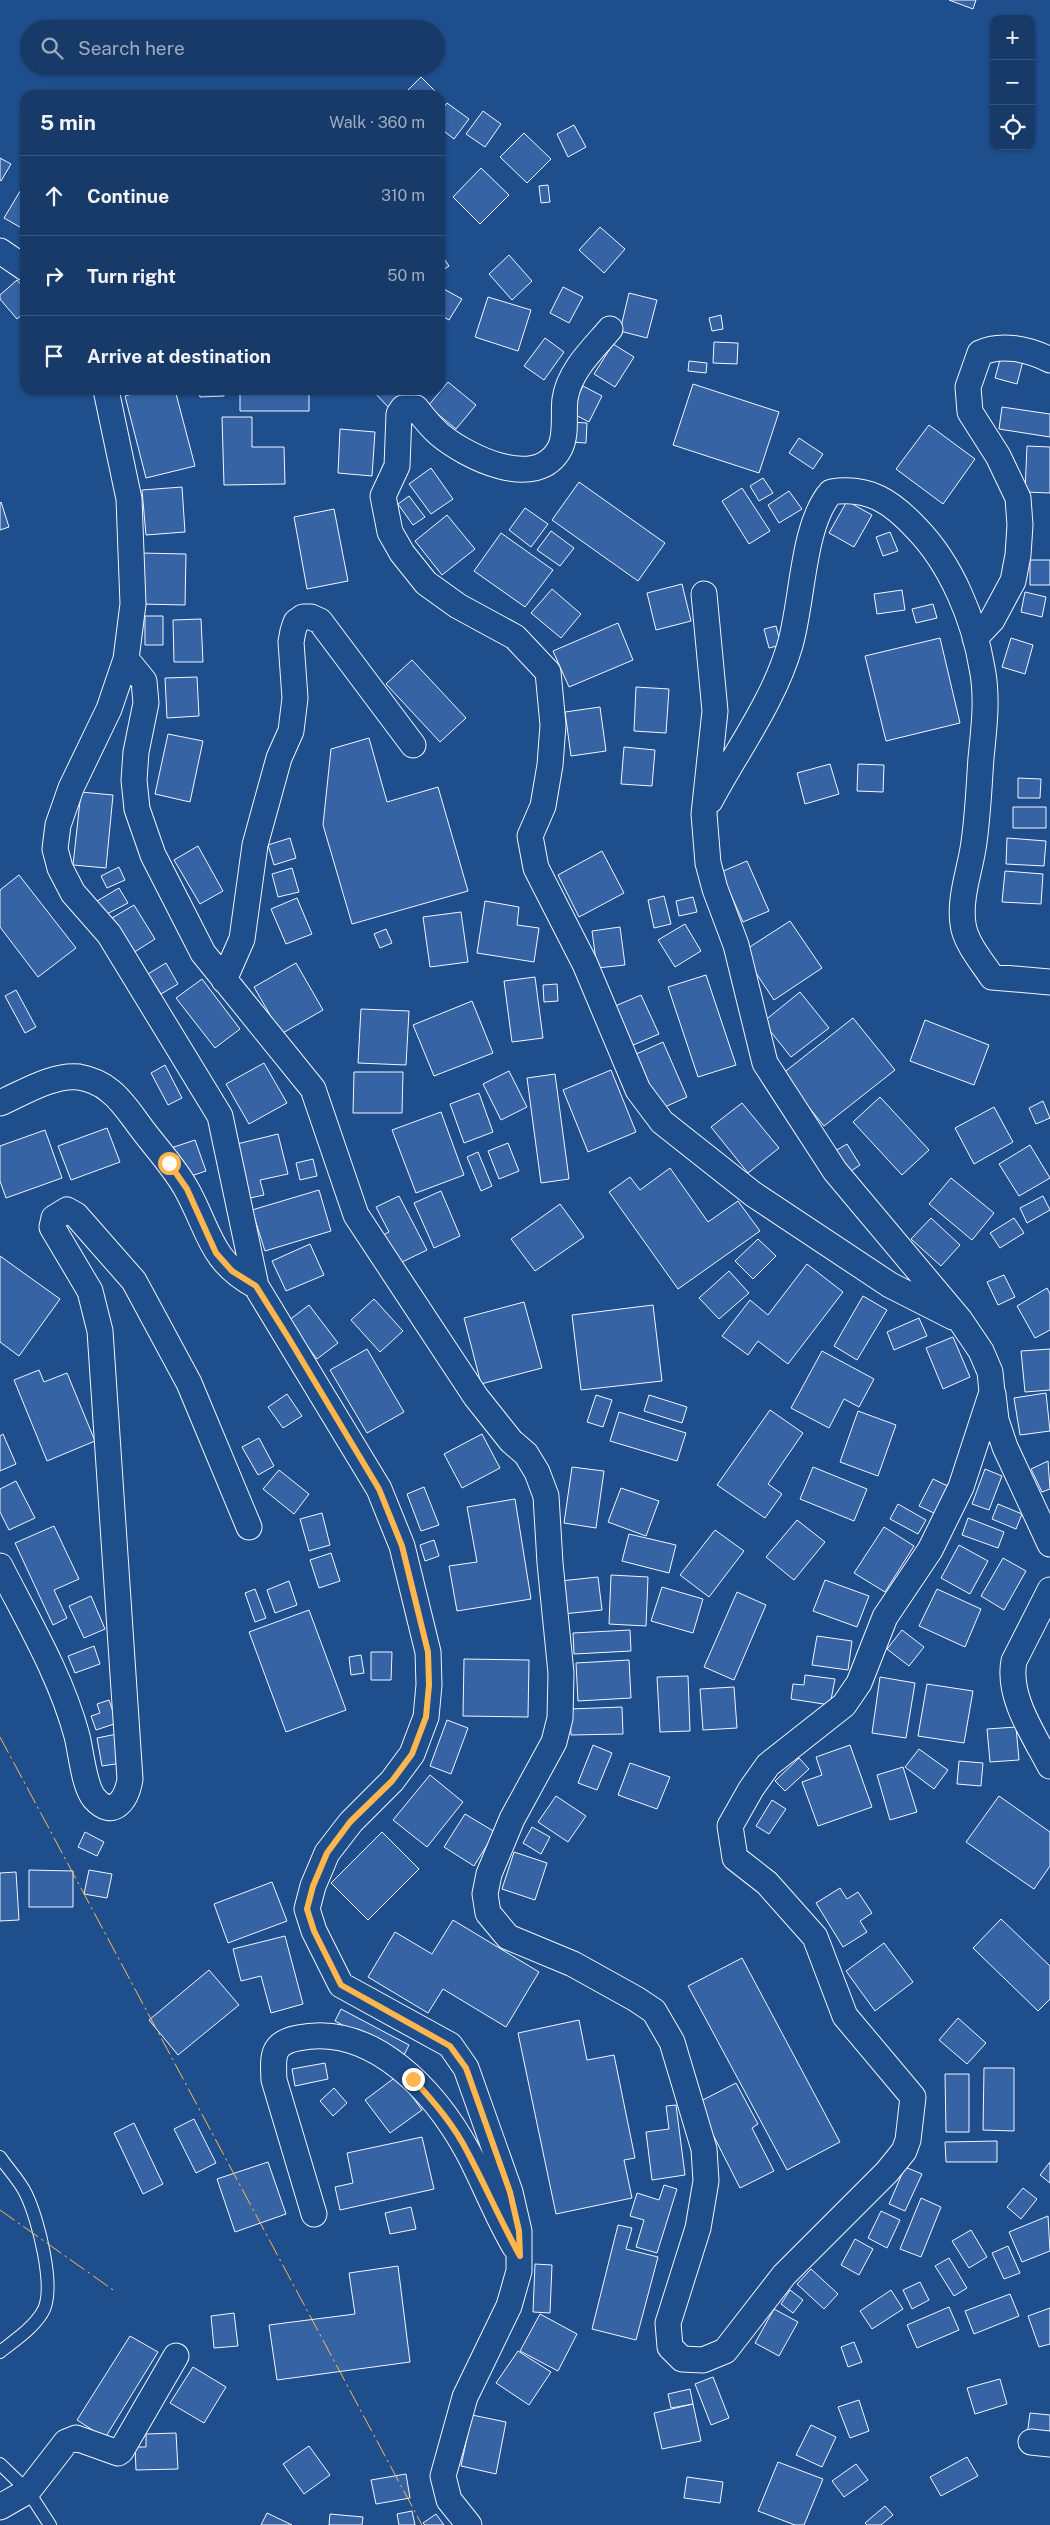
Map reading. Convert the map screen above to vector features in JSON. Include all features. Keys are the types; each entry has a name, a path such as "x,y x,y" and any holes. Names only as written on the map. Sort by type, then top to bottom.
{"street":[{"path":"0,251 20,265"},
{"path":"610,329 577,369 565,397 563,439 560,449 550,459 537,467 522,469 506,467 476,458 438,433 416,408 402,408 399,414 397,466 383,496 390,532 402,553 426,583 458,606 515,637 548,672 553,725 550,765 542,806 530,836 536,868 585,964 638,1090 648,1106 662,1122 753,1194 890,1286 960,1320"},
{"path":"975,638 992,620 1013,580 1018,554 1020,525 1018,498 998,456 970,412 968,386 980,353 992,347 1024,350 1050,360"},
{"path":"107,395 129,500 133,604 126,659 109,709 71,788 58,825 55,849 60,868 74,893 109,934 220,1116 256,1286 379,1489 402,1546 428,1652 429,1685 426,1717 412,1754 392,1781 350,1822 327,1853 313,1886 307,1909 314,1931 341,1985 450,2046 466,2068 510,2192 519,2231 520,2256 509,2306 464,2398 443,2476 449,2500 469,2525"},
{"path":"704,814 764,708 790,645 816,520 822,502 831,492 847,489 865,492 884,499 903,514 926,538 947,570 962,600 983,668 985,710 974,843 967,874 962,925 972,948 992,977 1050,982"},
{"path":"704,594 715,711 704,814 708,863 715,889 736,945 765,1063 835,1171 960,1320 980,1351 990,1372 996,1420 1005,1447 1050,1544"},
{"path":"224,980 242,939 254,845 279,758 291,731 295,698 291,642 296,622 303,617 311,617 320,622 413,745"},
{"path":"126,659 144,681 146,702 135,771 137,809 157,863 203,952 313,1089 356,1215 476,1397 511,1441 526,1454 537,1472 546,1496 550,1563 561,1672 560,1718 554,1742 512,1819 489,1874 485,1894 488,1913 508,1937 573,1964 642,2003 654,2011 672,2042 704,2149 706,2181 698,2228 668,2323 670,2347 682,2359 703,2360 725,2351 784,2274 888,2172 904,2151 908,2140 913,2097 845,2016 815,1937 767,1883 735,1858 730,1826 768,1765 844,1705 859,1684 885,1617 930,1550 961,1487 992,1392"},
{"path":"0,1103 64,1078 79,1077 106,1088 125,1106 187,1189 221,1259 232,1271 256,1286"},
{"path":"0,1566 52,1668 76,1734 93,1797 102,1806 112,1808 121,1804 128,1794 130,1779 100,1330 90,1291 52,1227 54,1218 67,1210 76,1215 134,1281 189,1383 249,1527"},
{"path":"1050,1590 1014,1661 1012,1673 1013,1685 1022,1712 1050,1766"},
{"path":"314,2214 274,2080 273,2058 278,2046 288,2040 303,2036 332,2036 367,2047 398,2065 430,2097 446,2117 468,2152 499,2219 520,2256"},
{"path":"0,2507 28,2491 60,2448 70,2440 76,2438 118,2453 123,2449 176,2356"}],"lane":[{"path":"0,2157 26,2194 39,2233 48,2299 43,2312 25,2333 0,2352"},
{"path":"0,2464 28,2491 50,2525"}],"building":[{"path":"949,0 976,0 973,9"},
{"path":"421,77 434,90 408,90"},
{"path":"447,103 469,119 454,139 445,132 445,106"},
{"path":"483,111 501,124 485,147 466,134"},
{"path":"574,125 586,147 568,157 557,134"},
{"path":"524,133 551,159 527,183 500,157"},
{"path":"0,158 11,164 1,181 0,180"},
{"path":"481,168 509,195 480,224 453,197"},
{"path":"548,185 550,202 541,203 539,186"},
{"path":"20,191 20,227 4,218"},
{"path":"600,227 625,249 604,273 579,250"},
{"path":"509,255 532,281 512,300 489,274"},
{"path":"445,260 449,266 445,269"},
{"path":"17,280 20,283 20,316 17,319 0,299 0,295"},
{"path":"563,287 583,297 569,323 550,313"},
{"path":"445,290 462,299 449,320 445,318"},
{"path":"629,293 657,300 647,338 620,331"},
{"path":"488,297 531,310 518,351 475,337"},
{"path":"721,315 723,329 712,331 709,318"},
{"path":"545,338 564,352 544,380 524,366"},
{"path":"714,342 738,343 737,364 713,363"},
{"path":"613,344 634,357 615,387 594,374"},
{"path":"1001,356 1023,361 1017,384 995,378"},
{"path":"689,361 707,363 706,373 688,371"},
{"path":"448,382 476,405 456,429 428,406 437,395 445,395 445,386"},
{"path":"693,384 779,412 759,473 673,445"},
{"path":"583,386 602,396 589,422 570,412"},
{"path":"176,395 195,466 146,478 125,396"},
{"path":"200,395 224,395 224,396 200,397"},
{"path":"240,395 309,395 309,411 240,411"},
{"path":"377,395 409,395 392,411"},
{"path":"1002,407 1050,414 1050,437 999,429"},
{"path":"222,417 252,417 252,447 284,447 285,484 224,485"},
{"path":"571,422 587,423 586,443 570,442"},
{"path":"929,425 975,459 943,504 896,469"},
{"path":"340,429 375,432 372,476 338,473"},
{"path":"799,438 823,454 813,469 789,453"},
{"path":"1027,446 1050,447 1050,493 1025,492"},
{"path":"431,468 453,499 431,514 409,484"},
{"path":"763,478 773,493 759,501 750,486"},
{"path":"579,482 665,543 638,581 552,520"},
{"path":"182,487 185,532 146,535 142,490"},
{"path":"742,488 770,531 749,544 722,501"},
{"path":"789,491 802,509 779,523 768,505"},
{"path":"409,496 425,517 413,525 398,504"},
{"path":"847,501 872,515 854,547 829,533"},
{"path":"0,503 9,527 0,530"},
{"path":"525,508 548,524 531,547 509,530"},
{"path":"334,509 348,581 307,589 294,517"},
{"path":"447,515 475,549 442,575 415,541"},
{"path":"551,531 574,548 560,566 537,550"},
{"path":"890,532 898,551 883,556 876,537"},
{"path":"501,533 553,570 525,607 474,571"},
{"path":"141,553 186,554 185,605 140,604"},
{"path":"1030,560 1050,560 1050,585 1030,585"},
{"path":"682,584 691,621 656,630 647,593"},
{"path":"552,589 581,614 561,638 531,613"},
{"path":"902,590 905,610 877,614 874,594"},
{"path":"1025,592 1046,597 1042,617 1021,612"},
{"path":"933,604 937,618 916,623 912,609"},
{"path":"145,616 163,616 163,645 145,645"},
{"path":"201,619 203,662 174,662 173,620"},
{"path":"618,623 633,660 569,687 553,651"},
{"path":"776,626 781,645 769,648 764,629"},
{"path":"940,638 960,723 886,741 865,656"},
{"path":"1011,638 1033,645 1025,674 1002,667"},
{"path":"412,660 466,718 440,742 386,684"},
{"path":"197,677 199,716 167,718 165,678"},
{"path":"636,687 669,689 666,733 634,731"},
{"path":"600,707 606,751 571,756 565,712"},
{"path":"168,734 203,741 190,802 155,794"},
{"path":"369,738 387,802 438,787 468,891 352,924 323,825 331,749"},
{"path":"624,747 655,750 652,786 621,784"},
{"path":"830,764 839,794 805,804 797,773"},
{"path":"858,764 884,765 883,792 857,791"},
{"path":"1018,778 1041,779 1040,798 1018,798"},
{"path":"81,792 113,795 106,868 73,865"},
{"path":"1013,807 1046,807 1046,828 1013,828"},
{"path":"290,838 296,858 274,865 268,845"},
{"path":"1007,838 1046,841 1044,866 1006,864"},
{"path":"198,846 223,891 200,904 174,860"},
{"path":"602,851 624,893 579,917 558,875"},
{"path":"747,861 769,911 743,922 721,872"},
{"path":"119,867 125,880 107,888 101,876"},
{"path":"292,868 299,892 278,897 272,874"},
{"path":"1005,871 1043,874 1041,904 1002,902"},
{"path":"19,875 76,948 38,977 0,927 0,890"},
{"path":"119,888 128,903 105,915 97,901"},
{"path":"664,896 671,924 654,928 648,900"},
{"path":"693,897 697,912 679,916 676,901"},
{"path":"297,898 312,934 286,944 271,909"},
{"path":"485,901 519,907 517,925 539,928 534,962 477,953"},
{"path":"134,905 155,939 133,953 112,918"},
{"path":"461,912 468,962 430,967 423,917"},
{"path":"790,921 822,968 774,1000 742,952"},
{"path":"685,924 701,951 675,967 658,940"},
{"path":"620,927 625,965 597,968 592,931"},
{"path":"386,929 392,943 380,948 374,934"},
{"path":"166,963 178,984 161,994 148,974"},
{"path":"296,963 323,1010 281,1034 254,987"},
{"path":"706,975 736,1065 698,1077 668,987"},
{"path":"535,977 543,1038 512,1042 504,981"},
{"path":"202,979 240,1029 215,1048 176,998"},
{"path":"557,984 558,1001 544,1002 543,985"},
{"path":"16,990 36,1027 25,1033 5,996"},
{"path":"800,992 829,1028 791,1057 763,1022"},
{"path":"641,995 659,1034 631,1046 613,1007"},
{"path":"472,1001 493,1053 434,1076 413,1025"},
{"path":"361,1009 409,1011 406,1065 358,1063"},
{"path":"853,1018 895,1070 824,1126 782,1074"},
{"path":"925,1020 989,1045 974,1085 910,1061"},
{"path":"663,1042 687,1097 658,1110 634,1055"},
{"path":"264,1063 287,1103 249,1124 226,1084"},
{"path":"165,1065 182,1098 168,1105 151,1073"},
{"path":"611,1070 636,1132 588,1152 563,1090"},
{"path":"509,1071 527,1107 501,1120 483,1084"},
{"path":"354,1072 403,1072 402,1113 353,1113"},
{"path":"555,1074 569,1179 541,1183 527,1078"},
{"path":"479,1093 493,1132 464,1143 450,1104"},
{"path":"880,1097 929,1150 902,1175 853,1122"},
{"path":"1043,1101 1050,1118 1036,1124 1029,1108"},
{"path":"742,1103 779,1148 748,1173 711,1127"},
{"path":"994,1107 1013,1142 974,1164 955,1128"},
{"path":"441,1112 464,1175 416,1193 392,1130"},
{"path":"107,1128 120,1162 71,1180 58,1146"},
{"path":"45,1130 62,1178 6,1198 0,1181 0,1146"},
{"path":"278,1134 288,1174 260,1180 264,1195 250,1198 237,1144"},
{"path":"195,1140 206,1171 182,1179 171,1148"},
{"path":"508,1143 519,1171 499,1179 488,1151"},
{"path":"847,1144 860,1165 848,1173 835,1151"},
{"path":"1030,1145 1050,1178 1019,1196 999,1164"},
{"path":"478,1152 492,1186 481,1191 467,1157"},
{"path":"313,1159 317,1176 300,1180 296,1163"},
{"path":"670,1168 708,1222 738,1201 760,1231 678,1289 609,1192 630,1177 640,1190"},
{"path":"951,1178 994,1213 972,1240 929,1204"},
{"path":"319,1190 331,1231 265,1251 252,1210"},
{"path":"441,1191 460,1236 434,1248 414,1203"},
{"path":"399,1196 427,1250 398,1264 383,1235 389,1232 376,1207"},
{"path":"1043,1196 1050,1210 1027,1223 1020,1208"},
{"path":"560,1204 584,1237 535,1271 511,1239"},
{"path":"931,1218 960,1245 941,1266 911,1239"},
{"path":"1014,1218 1024,1233 1000,1248 990,1233"},
{"path":"758,1239 776,1256 753,1279 735,1261"},
{"path":"310,1244 324,1275 286,1291 272,1261"},
{"path":"0,1256 60,1299 19,1356 0,1342"},
{"path":"807,1264 843,1292 788,1364 758,1341 748,1355 722,1336 750,1300 768,1315"},
{"path":"729,1271 749,1293 719,1319 699,1298"},
{"path":"1004,1275 1015,1297 998,1305 987,1282"},
{"path":"1047,1288 1050,1294 1050,1330 1035,1338 1017,1306"},
{"path":"863,1296 887,1310 857,1360 834,1346"},
{"path":"374,1299 403,1331 380,1352 351,1320"},
{"path":"524,1302 542,1368 481,1384 464,1318"},
{"path":"309,1305 338,1343 317,1359 288,1321"},
{"path":"653,1305 662,1381 581,1390 572,1315"},
{"path":"919,1318 927,1336 894,1350 887,1332"},
{"path":"953,1337 970,1377 943,1389 926,1348"},
{"path":"367,1349 404,1412 367,1433 330,1370"},
{"path":"1050,1349 1050,1390 1025,1392 1021,1351"},
{"path":"822,1351 874,1379 859,1407 844,1399 829,1428 791,1408"},
{"path":"39,1370 44,1382 67,1373 95,1441 47,1461 14,1380"},
{"path":"1046,1393 1050,1431 1020,1435 1014,1398"},
{"path":"287,1394 302,1416 283,1428 268,1407"},
{"path":"596,1395 612,1400 603,1427 587,1422"},
{"path":"649,1395 687,1407 682,1423 644,1411"},
{"path":"770,1410 803,1433 768,1484 782,1494 765,1518 717,1485"},
{"path":"858,1411 896,1425 878,1476 840,1462"},
{"path":"619,1412 686,1433 677,1461 610,1441"},
{"path":"3,1434 16,1464 0,1471 0,1436"},
{"path":"482,1434 500,1468 462,1488 444,1454"},
{"path":"259,1438 274,1466 258,1475 242,1447"},
{"path":"1048,1461 1050,1489 1042,1492 1031,1469"},
{"path":"572,1467 604,1471 596,1528 564,1523"},
{"path":"813,1467 867,1489 854,1521 800,1499"},
{"path":"985,1469 1002,1476 989,1510 972,1504"},
{"path":"279,1470 309,1494 294,1514 263,1489"},
{"path":"933,1479 950,1487 936,1514 919,1506"},
{"path":"16,1481 35,1518 9,1530 0,1512 0,1489"},
{"path":"424,1487 439,1525 421,1531 407,1494"},
{"path":"621,1488 659,1501 646,1536 608,1522"},
{"path":"515,1499 531,1599 457,1611 449,1566 477,1562 467,1507"},
{"path":"898,1504 926,1520 918,1534 890,1519"},
{"path":"998,1504 1022,1514 1016,1529 992,1519"},
{"path":"322,1513 330,1545 309,1551 300,1519"},
{"path":"968,1518 1004,1532 998,1548 962,1535"},
{"path":"797,1520 825,1542 794,1580 766,1557"},
{"path":"54,1526 79,1579 54,1590 67,1618 53,1625 15,1543"},
{"path":"884,1527 914,1546 885,1592 854,1573"},
{"path":"715,1530 744,1551 709,1597 680,1575"},
{"path":"629,1534 676,1545 669,1573 622,1561"},
{"path":"434,1540 439,1556 425,1561 420,1545"},
{"path":"959,1545 988,1561 970,1594 941,1578"},
{"path":"331,1553 340,1581 319,1588 310,1560"},
{"path":"1003,1558 1026,1571 1004,1610 981,1596"},
{"path":"611,1575 648,1577 646,1626 609,1624"},
{"path":"598,1577 602,1610 563,1614 560,1581"},
{"path":"825,1580 869,1596 857,1627 813,1611"},
{"path":"289,1581 297,1605 275,1613 267,1590"},
{"path":"662,1587 703,1599 693,1633 651,1621"},
{"path":"255,1589 266,1618 255,1622 245,1593"},
{"path":"937,1589 981,1609 965,1647 919,1626"},
{"path":"737,1592 766,1605 734,1680 704,1667"},
{"path":"91,1596 105,1629 84,1638 69,1606"},
{"path":"309,1610 346,1710 286,1732 249,1632"},
{"path":"630,1630 631,1651 574,1654 573,1633"},
{"path":"902,1630 924,1647 909,1666 887,1649"},
{"path":"817,1636 852,1641 848,1670 812,1665"},
{"path":"94,1646 100,1664 75,1673 68,1656"},
{"path":"371,1652 392,1652 391,1680 371,1680"},
{"path":"361,1655 364,1673 351,1675 349,1657"},
{"path":"464,1659 529,1660 528,1717 463,1716"},
{"path":"629,1660 631,1698 578,1701 576,1663"},
{"path":"805,1675 835,1679 830,1705 791,1699 793,1684 804,1685"},
{"path":"688,1676 690,1731 660,1732 657,1677"},
{"path":"880,1677 915,1683 906,1738 872,1733"},
{"path":"927,1684 973,1691 964,1743 918,1736"},
{"path":"734,1687 737,1728 703,1730 700,1689"},
{"path":"109,1700 117,1723 96,1730 91,1716 100,1713 97,1704"},
{"path":"622,1707 623,1734 571,1735 570,1709"},
{"path":"447,1720 468,1728 451,1774 430,1766"},
{"path":"1016,1727 1019,1760 990,1762 987,1729"},
{"path":"117,1734 122,1763 102,1766 97,1738"},
{"path":"593,1745 612,1753 597,1790 578,1783"},
{"path":"850,1745 872,1807 818,1826 802,1782 822,1775 816,1757"},
{"path":"919,1749 948,1770 934,1789 905,1767"},
{"path":"799,1758 809,1769 785,1791 775,1781"},
{"path":"959,1761 983,1763 981,1786 957,1784"},
{"path":"630,1763 670,1777 657,1809 618,1795"},
{"path":"903,1767 917,1812 890,1820 877,1775"},
{"path":"430,1775 463,1802 427,1847 393,1820"},
{"path":"556,1796 586,1816 568,1842 538,1822"},
{"path":"999,1796 1050,1832 1050,1866 1034,1889 966,1842"},
{"path":"772,1800 786,1809 769,1834 756,1826"},
{"path":"465,1814 495,1832 474,1866 444,1847"},
{"path":"532,1827 550,1837 541,1854 523,1843"},
{"path":"85,1832 104,1842 97,1856 78,1847"},
{"path":"382,1832 419,1869 368,1920 331,1883"},
{"path":"514,1852 547,1863 535,1900 502,1889"},
{"path":"29,1870 73,1871 73,1907 29,1907"},
{"path":"89,1870 112,1874 107,1898 84,1894"},
{"path":"16,1872 19,1920 0,1921 0,1873"},
{"path":"272,1882 287,1921 228,1943 214,1904"},
{"path":"840,1888 847,1899 858,1892 872,1913 860,1921 867,1932 843,1947 816,1903"},
{"path":"1001,1919 1050,1966 1050,1999 1038,2011 973,1948"},
{"path":"453,1920 539,1972 506,2027 443,1989 428,2013 368,1977 395,1932 432,1954"},
{"path":"285,1936 303,2004 271,2013 261,1976 241,1981 233,1949"},
{"path":"884,1943 913,1982 875,2011 846,1971"},
{"path":"742,1958 840,2142 787,2170 688,1986"},
{"path":"209,1970 239,2005 178,2055 149,2020"},
{"path":"341,2009 409,2045 403,2057 335,2021"},
{"path":"958,2018 986,2043 967,2064 939,2040"},
{"path":"579,2020 587,2060 614,2055 635,2158 624,2160 632,2198 556,2214 518,2033"},
{"path":"325,2063 328,2079 295,2086 292,2069"},
{"path":"984,2068 1014,2068 1014,2131 983,2130"},
{"path":"945,2074 969,2074 969,2132 946,2132"},
{"path":"397,2076 422,2110 390,2133 365,2100"},
{"path":"736,2083 758,2124 752,2128 774,2171 740,2188 697,2103"},
{"path":"334,2088 347,2103 333,2116 320,2101"},
{"path":"676,2105 685,2175 652,2180 646,2132 669,2129 666,2106"},
{"path":"194,2119 216,2163 196,2173 174,2129"},
{"path":"134,2123 163,2184 143,2194 114,2133"},
{"path":"422,2137 434,2189 340,2210 335,2187 353,2183 347,2153"},
{"path":"997,2141 997,2162 946,2162 945,2142"},
{"path":"268,2162 286,2214 235,2232 217,2179"},
{"path":"1050,2162 1050,2183 1040,2175"},
{"path":"905,2167 922,2174 905,2211 889,2204"},
{"path":"664,2185 677,2189 657,2253 636,2247 644,2220 630,2216 637,2193 659,2200"},
{"path":"1023,2188 1037,2199 1021,2219 1007,2207"},
{"path":"921,2198 941,2207 921,2257 900,2249"},
{"path":"411,2207 416,2229 390,2234 385,2213"},
{"path":"881,2211 900,2220 887,2248 868,2238"},
{"path":"1048,2216 1050,2251 1022,2262 1009,2232"},
{"path":"618,2225 632,2228 626,2249 658,2257 636,2340 592,2329"},
{"path":"971,2230 987,2257 969,2268 952,2241"},
{"path":"855,2239 873,2249 859,2275 841,2265"},
{"path":"1008,2246 1020,2273 1004,2279 992,2253"},
{"path":"949,2258 967,2288 954,2296 935,2266"},
{"path":"535,2264 552,2265 550,2313 533,2312"},
{"path":"398,2266 410,2362 277,2380 269,2325 355,2314 349,2273"},
{"path":"811,2269 838,2294 824,2309 797,2284"},
{"path":"920,2282 929,2300 912,2309 903,2290"},
{"path":"790,2290 803,2300 793,2313 781,2304"},
{"path":"891,2290 903,2309 872,2329 860,2311"},
{"path":"1010,2294 1019,2316 974,2334 965,2311"},
{"path":"949,2307 959,2330 917,2348 907,2325"},
{"path":"1050,2308 1050,2344 1039,2347 1028,2316"},
{"path":"774,2309 798,2322 779,2356 755,2343"},
{"path":"234,2313 238,2346 214,2348 211,2316"},
{"path":"540,2314 577,2334 558,2371 520,2351"},
{"path":"130,2336 158,2352 105,2438 77,2420"},
{"path":"854,2342 862,2362 848,2367 841,2347"},
{"path":"518,2351 551,2372 529,2405 496,2383"},
{"path":"193,2367 226,2387 204,2423 170,2403"},
{"path":"713,2377 729,2418 711,2425 695,2384"},
{"path":"1000,2379 1007,2404 975,2414 967,2388"},
{"path":"690,2389 693,2404 671,2408 668,2394"},
{"path":"859,2400 869,2431 850,2438 838,2407"},
{"path":"693,2404 701,2441 662,2449 654,2413"},
{"path":"1030,2413 1050,2415 1050,2439 1027,2436"},
{"path":"472,2415 506,2422 496,2474 461,2466"},
{"path":"811,2425 836,2437 822,2467 796,2455"},
{"path":"176,2433 178,2469 136,2470 135,2447 146,2447 146,2434"},
{"path":"309,2446 330,2475 304,2494 283,2464"},
{"path":"967,2457 978,2476 941,2496 930,2477"},
{"path":"778,2462 823,2479 804,2525 795,2525 758,2511"},
{"path":"856,2464 868,2480 844,2497 832,2481"},
{"path":"406,2474 410,2498 376,2504 371,2480"},
{"path":"687,2477 723,2482 720,2503 684,2498"},
{"path":"885,2506 893,2515 881,2525 867,2525 865,2523"},
{"path":"412,2511 415,2525 399,2525 397,2514"},
{"path":"267,2513 292,2525 261,2525"},
{"path":"330,2514 363,2517 362,2525 329,2525"},
{"path":"436,2514 444,2525 425,2525 423,2523"}],"power":[{"path":"0,1737 422,2525"},
{"path":"0,2210 116,2292"}],"route":[{"path":"169,1163 187,1189 216,1253 232,1271 256,1286 288,1337 379,1489 402,1546 428,1652 429,1685 426,1717 412,1754 392,1781 350,1822 327,1853 313,1886 307,1909 314,1931 326,1951 341,1985 450,2046 466,2068 510,2192 519,2231 520,2256 499,2219 468,2152 446,2117 413,2079"}]}
